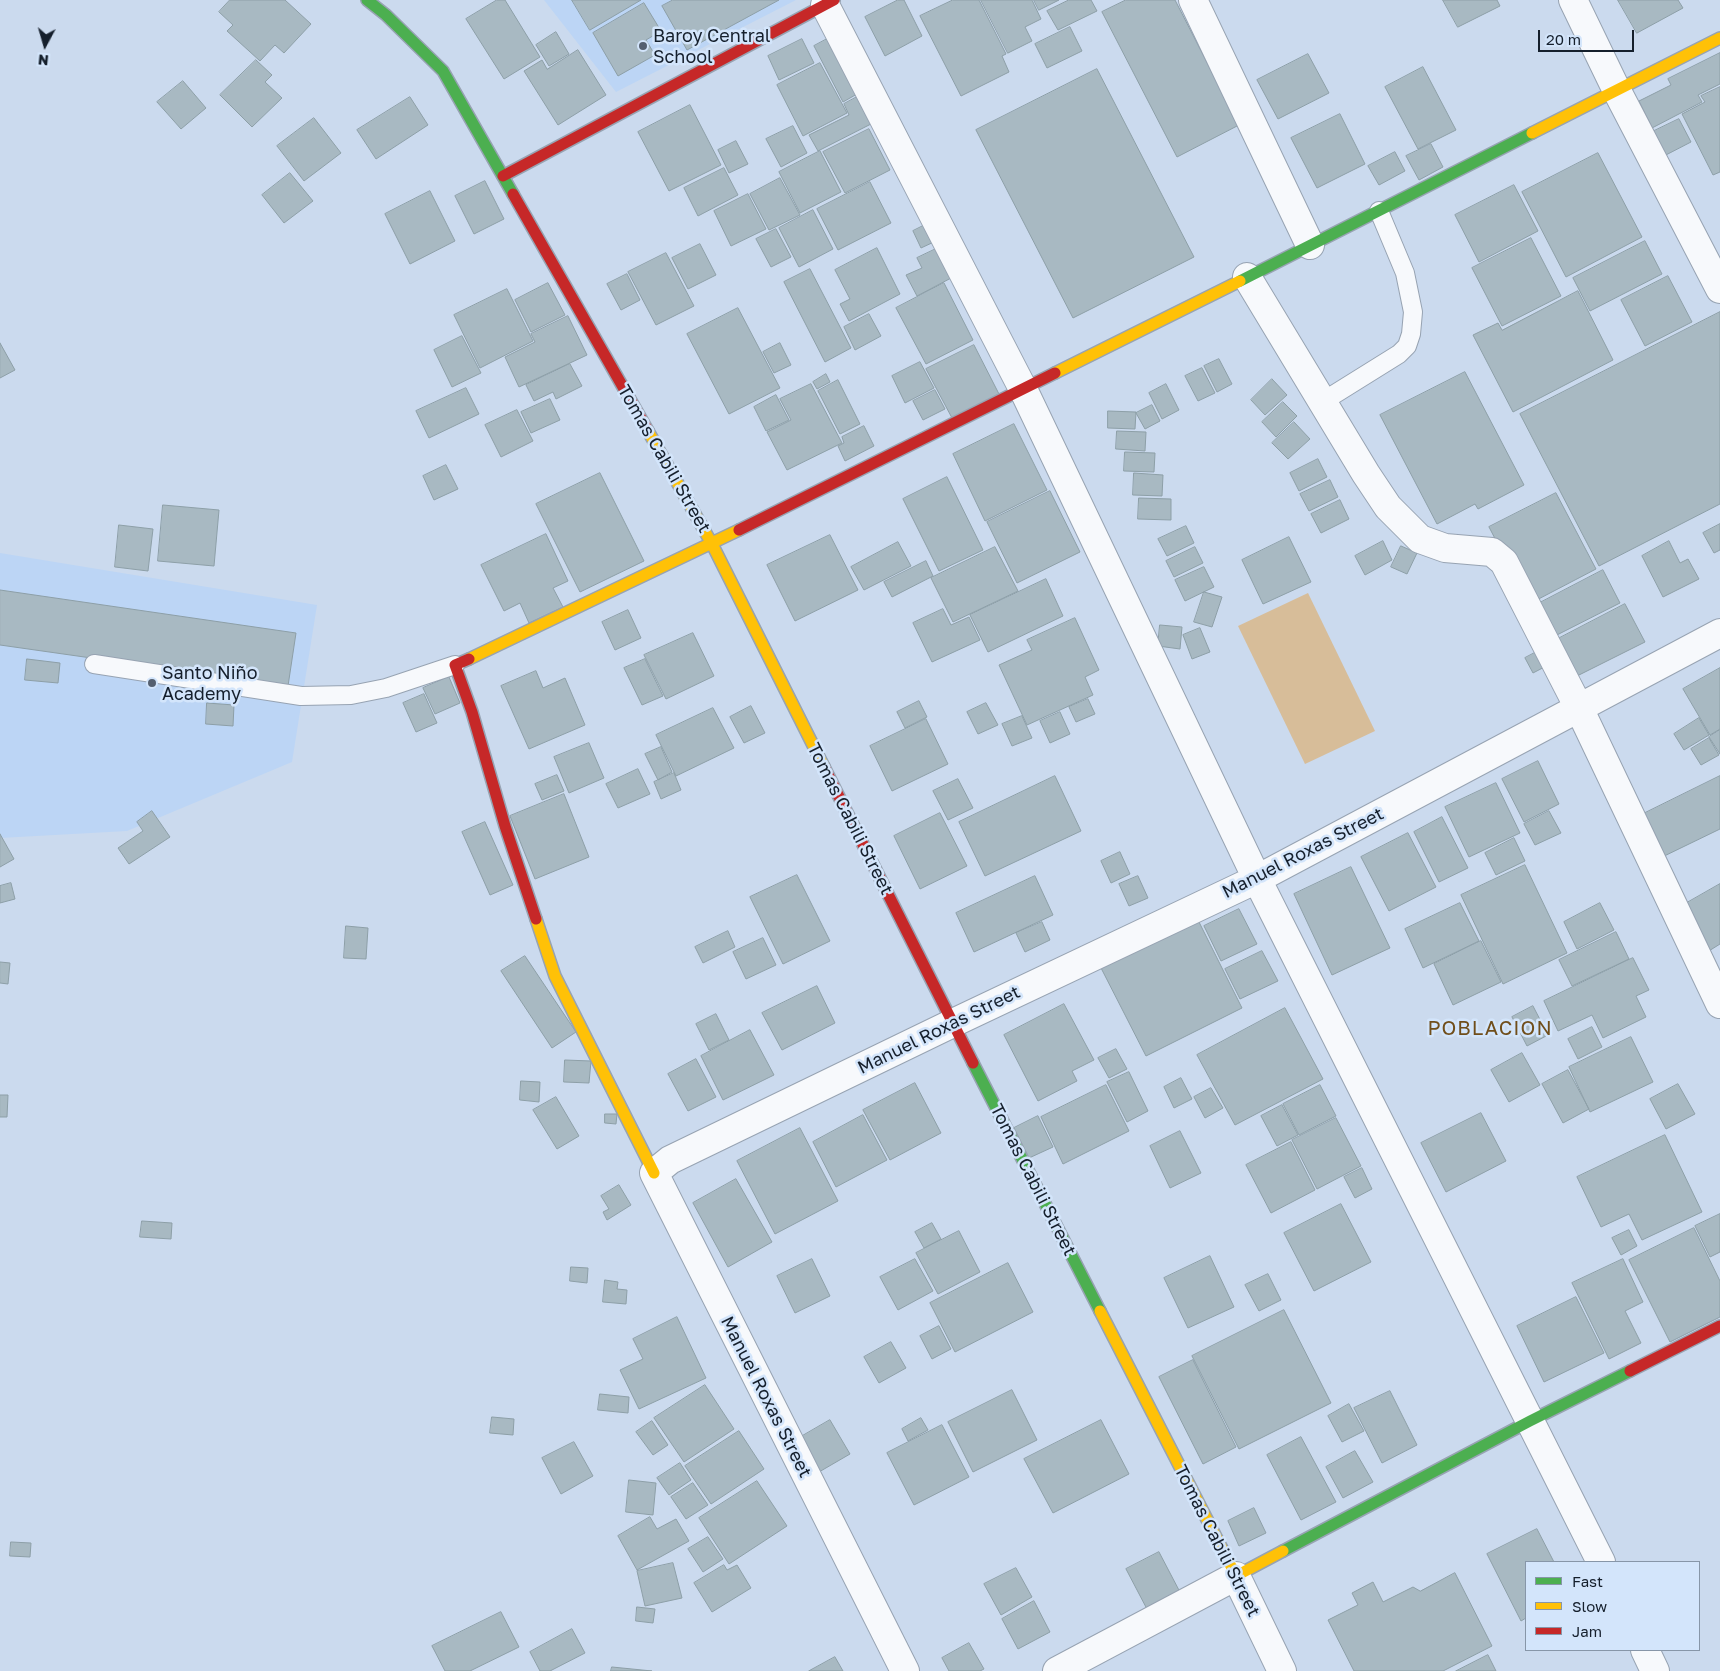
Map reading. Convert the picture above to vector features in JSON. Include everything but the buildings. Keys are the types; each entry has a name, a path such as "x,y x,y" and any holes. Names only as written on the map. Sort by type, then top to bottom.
{"street":[{"name":"Tomas Cabili Street","path":"367,0 386,15 443,71 712,544 953,1022 1236,1576 1282,1671"},
{"path":"1193,0 1310,245"},
{"path":"1572,0 1720,290"},
{"path":"503,176 827,2 1023,389 1257,879 1600,1561"},
{"path":"654,1174 555,976 508,835 472,712 455,665 712,544 1379,211 1720,38"},
{"path":"1247,277 1366,474 1388,506 1420,539 1445,548 1492,552 1504,562 1579,708 1720,1004"},
{"name":"Manuel Roxas Street","path":"905,1671 654,1174 670,1160 953,1022 1257,879 1720,633"},
{"path":"1057,1671 1530,1421 1720,1326"},
{"path":"1645,1651 1655,1671"}],"lane":[{"path":"1322,402 1399,354 1408,346 1413,312 1405,273 1379,211"},
{"path":"94,664 301,696 351,695 386,688 455,665"}],"shaded area":[{"name":"Baroy Central School","path":"544,0 796,0 616,92"},
{"name":"Santo Niño Academy","path":"0,553 317,605 292,762 127,831 0,838"},
{"path":"1308,593 1375,731 1305,764 1238,626"}],"traffic: fast":[{"path":"367,0 386,15 443,71 513,194"},
{"path":"1240,281 1532,133"},
{"path":"973,1063 1100,1311"},
{"path":"1283,1551 1530,1421 1630,1371"}],"traffic: slow":[{"path":"1532,133 1720,38"},
{"path":"1055,373 1240,281"},
{"path":"648,431 712,544 824,767"},
{"path":"469,659 739,530"},
{"path":"536,919 555,976 654,1173"},
{"path":"1100,1311 1236,1576 1283,1551"}],"traffic: jam":[{"path":"503,176 834,0"},
{"path":"513,194 648,431"},
{"path":"739,530 1055,373"},
{"path":"469,659 455,665 472,712 505,826 536,919"},
{"path":"824,767 973,1063"},
{"path":"1630,1371 1720,1326"}],"place":[{"name":"Baroy Central School","path":"643,46"},
{"name":"Santo Niño Academy","path":"152,683"}],"district":[{"name":"POBLACION","path":"1490,1029"}]}
